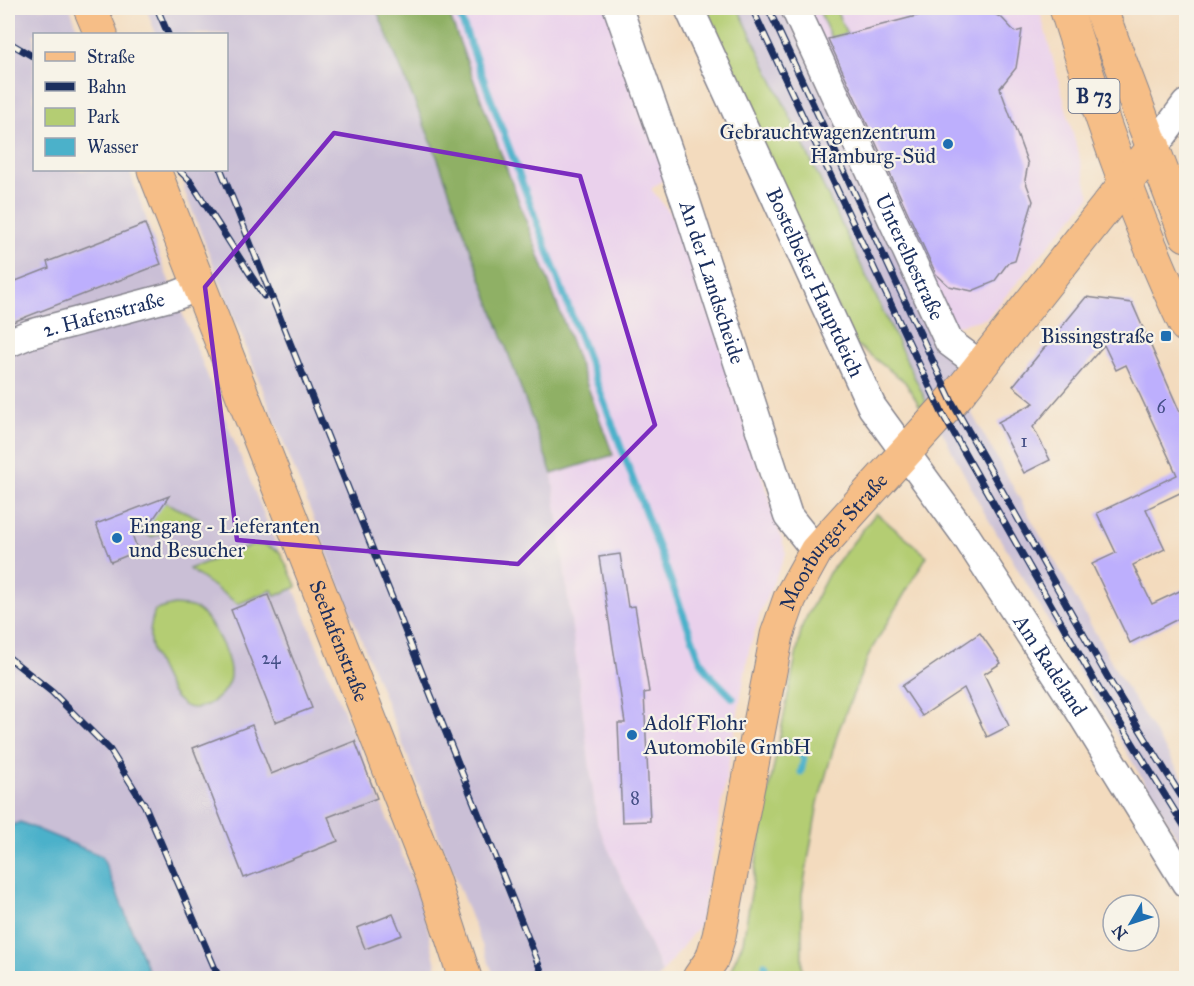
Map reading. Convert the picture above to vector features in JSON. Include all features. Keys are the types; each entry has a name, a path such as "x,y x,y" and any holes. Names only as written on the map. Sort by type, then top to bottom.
{"main road":[{"path":"90,8 101,33"},
{"name":"B 73","path":"1066,8 1126,183 1156,261 1186,326"},
{"name":"B 73","path":"1100,8 1186,235"},
{"name":"Moorburger Straße","path":"699,978 712,958 719,936 777,635 790,598 816,551 942,413 1154,147"},
{"name":"Seehafenstraße","path":"154,171 433,880 465,978"}],"street":[{"name":"An der Landscheide","path":"618,8 686,202 788,516 816,551"},
{"name":"Bostelbeker Hauptdeich","path":"689,8 872,407 905,453"},
{"name":"Unterelbestraße","path":"795,8 949,342 980,365"},
{"path":"1154,147 1186,105"},
{"name":"2. Hafenstraße","path":"8,343 30,334 177,295 200,286"},
{"name":"Am Radeland","path":"905,453 966,536 1078,708 1186,882"}],"highlighted area":[{"path":"334,133 580,176 655,425 518,564 237,540 205,287"}],"shaded area":[{"path":"8,8 70,8 80,33 33,33 33,171 129,171 161,261 422,904 439,978 151,978 102,856 20,822 8,827"},
{"path":"146,8 376,8 435,151 552,474 597,823 662,973 658,978 495,978 184,190 186,171 228,171 228,33 156,33"},
{"path":"447,8 610,8 667,177 651,189 686,233 786,553 761,611 749,651 700,924 662,973 597,823 552,474 612,455"},
{"path":"738,8 785,8 933,332 965,383 972,414 1120,677 1186,783 1186,852 984,512 926,401"},
{"path":"785,8 1039,8 1090,197 987,318 933,332"}],"green space":[{"path":"376,8 447,8 613,455 552,474 435,151"},
{"path":"700,8 738,8 926,401 921,408 905,382 853,342"},
{"path":"818,8 835,8 847,34 831,38"},
{"path":"162,501 199,518 151,537 139,529"},
{"path":"876,513 927,556 870,652 838,732 818,803 802,894 802,978 727,978 743,942 764,815 802,626 829,573"},
{"path":"252,545 265,545 280,552 297,587 275,596 272,590 238,604 189,569"},
{"path":"174,605 191,607 202,614 215,631 229,663 229,681 222,693 210,703 196,708 182,704 176,699 155,660 150,645 150,630 155,610"}],"water":[{"path":"20,822 102,856 151,978 8,978 8,827"}],"building":[{"name":"Gebrauchtwagenzentrum Hamburg-Süd","path":"947,8 987,10 1002,18 1015,32 1022,30 1016,68 1000,88 1028,164 1025,180 1033,201 1015,261 1008,263 994,282 972,291 949,286 936,274 828,39"},
{"path":"145,224 161,264 8,324 8,284 49,268 47,262"},
{"path":"1086,297 1132,303 1186,426 1186,495 1184,491 1146,509 1165,549 1133,565 1152,604 1186,588 1186,615 1130,643 1092,564 1116,553 1097,513 1177,475 1126,365 1116,370 1104,345 1033,427 1050,460 1024,473 998,422 1034,403 1013,386"},
{"name":"Eingang - Lieferanten und Besucher","path":"169,496 152,521 132,534 138,551 111,562 96,524"},
{"path":"620,554 628,607 635,606 649,692 644,693 650,821 622,822 618,723 625,723 599,557"},
{"path":"268,595 312,708 275,722 231,610"},
{"path":"980,633 1001,663 984,674 1009,726 987,737 964,688 922,716 902,686"},
{"path":"252,725 271,774 355,741 377,798 328,817 338,841 244,878 193,748"},
{"path":"393,914 402,935 365,949 357,928"}],"waterway":[{"path":"457,8 700,659 709,674 733,698"},
{"path":"786,741 804,758 801,772"},
{"path":"765,964 765,978"}],"railway":[{"path":"157,8 168,33"},
{"path":"752,8 942,413 1099,689 1186,829"},
{"path":"768,8 952,402 1111,683 1186,804"},
{"path":"8,42 33,56"},
{"path":"180,171 191,182 264,296"},
{"path":"221,171 544,978"},
{"path":"8,657 52,692 110,750 145,806 219,978"}],"place":[{"name":"Gebrauchtwagenzentrum Hamburg-Süd","path":"948,144"},
{"name":"Bissingstraße","path":"1166,336"},
{"name":"Eingang - Lieferanten und Besucher","path":"117,538"},
{"name":"Adolf Flohr Automobile GmbH","path":"632,735"}]}
